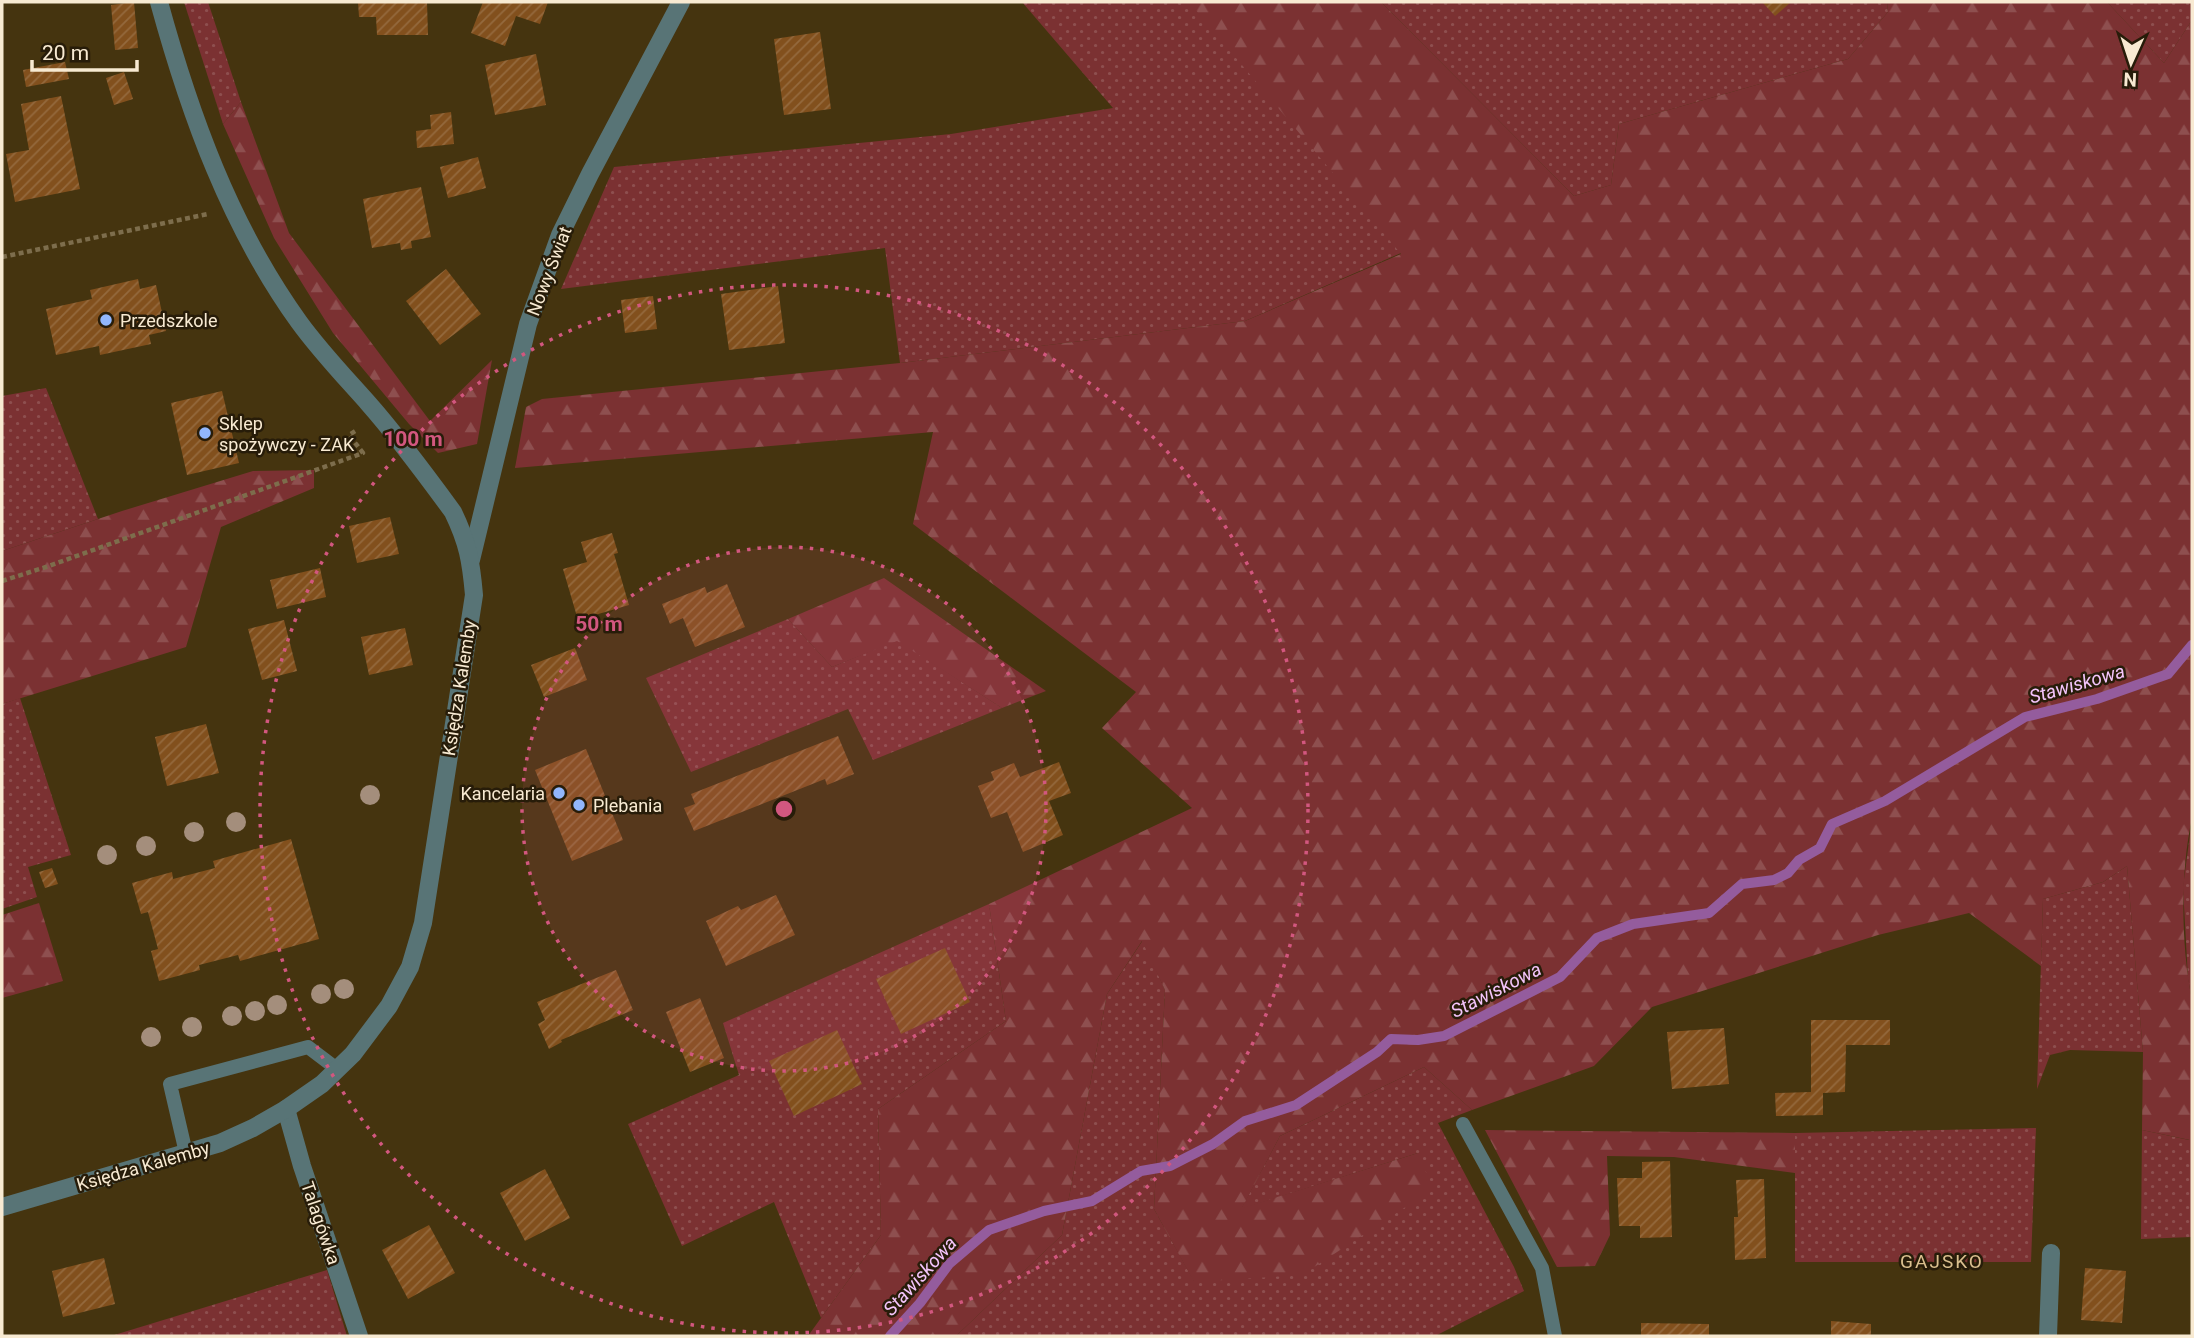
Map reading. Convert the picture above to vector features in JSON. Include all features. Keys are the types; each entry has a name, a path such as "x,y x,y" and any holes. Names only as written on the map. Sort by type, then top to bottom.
{"street":[{"name":"Księdza Kalemby","path":"2,1207 220,1143 286,1109 322,1084 353,1054 389,1006 410,967 423,923 474,595 471,560 453,512 378,416 321,352 251,247 205,148 159,2"},
{"name":"Nowy Świat","path":"471,560 528,324 556,247 590,174 681,2"},
{"name":"Talagówka","path":"286,1109 302,1166 359,1336"},
{"path":"2048,1336 2051,1253"}],"lane":[{"path":"186,1153 170,1084 309,1047 337,1069"},
{"path":"1464,1124 1542,1268 1555,1336"}],"path":[{"path":"2,257 233,209"},
{"path":"2,581 363,453 349,435 378,416"}],"green space":[{"path":"184,2 208,2 241,102 223,124"},
{"path":"1022,2 1282,2 1401,253 1245,321 900,363 885,248 561,289 614,167 951,134 1113,108"},
{"path":"1189,2 1381,2 1574,196 1611,185 1619,124 1848,59 1888,12 1887,2 2107,2 2164,63 2192,20 2192,818 2185,862 2183,909 2192,1000 2190,1140 2142,1130 2143,1052 2127,866 2103,882 2043,899 2041,966 1969,913 1878,935 1652,1007 1594,1066 1472,1110 1424,1067 1280,1136 1242,1208 1418,1153 1433,1189 1302,1275 1194,1282 1154,1209 1165,990 1142,941 1107,994 1062,1235 956,1336 808,1336 881,1235 878,1109 1006,1021 989,904 1192,808 1102,728 1136,692 913,524 933,432 515,468 526,407 542,399 900,363 1245,321 1401,254"},
{"path":"1381,2 1887,2 1888,12 1848,59 1619,124 1611,185 1574,196"},
{"path":"2107,2 2192,2 2192,20 2164,63"},
{"path":"241,102 289,233 430,421 492,360 477,444 438,453 409,424 333,333 274,238 223,124"},
{"path":"46,388 98,519 2,551 2,396"},
{"path":"314,470 314,488 221,527 186,647 2,704 2,551 253,471"},
{"path":"884,578 1046,691 1002,708 897,641 832,667 788,619"},
{"path":"788,619 832,667 897,640 1002,708 873,760 848,709 691,772 646,678"},
{"path":"20,698 71,855 28,867 37,897 2,909 2,704"},
{"path":"2192,819 2192,1000 2188,979 2183,887"},
{"path":"2127,866 2143,1052 2070,1050 2050,1055 2037,1089 2043,899 2103,882"},
{"path":"39,903 63,981 2,998 2,915"},
{"path":"989,904 1006,1021 878,1109 881,1235 821,1318 774,1202 682,1246 628,1124 739,1075 723,1023"},
{"path":"1143,940 1165,990 1154,1209 1194,1281 1418,1153 1241,1209 1280,1136 1424,1067 1472,1110 1438,1123 1524,1291 1435,1336 956,1336 1062,1235 1107,994"},
{"path":"2036,1128 2031,1262 1795,1262 1795,1133"},
{"path":"1485,1130 1795,1133 1795,1173 1674,1157 1607,1156 1610,1235 1595,1266 1557,1267"},
{"path":"2142,1130 2189,1140 2192,1135 2192,1237 2141,1239"},
{"path":"327,1270 347,1336 111,1336"}],"building":[{"path":"134,2 138,48 115,50 111,5"},
{"path":"358,2 427,2 428,35 377,35 376,17 359,17"},
{"path":"483,2 548,2 540,24 516,16 505,46 471,33"},
{"path":"1762,2 1791,2 1775,16"},
{"path":"820,32 831,109 784,115 774,39"},
{"path":"536,54 546,105 495,115 485,65"},
{"path":"65,62 69,79 26,87 23,70"},
{"path":"124,72 133,99 114,105 106,78"},
{"path":"61,96 80,189 15,202 6,154 29,150 21,104"},
{"path":"451,112 454,144 417,148 416,131 431,129 430,115"},
{"path":"478,157 486,188 448,198 440,167"},
{"path":"421,187 431,237 411,241 412,248 401,250 400,243 372,248 363,199"},
{"path":"446,269 481,314 440,345 406,301"},
{"name":"Przedszkole","path":"138,279 140,289 156,285 166,331 149,335 151,344 100,355 99,346 56,355 46,309 92,299 90,290"},
{"path":"778,286 785,343 729,350 721,294"},
{"path":"653,296 657,329 625,333 621,300"},
{"name":"Sklep spożywczy - ZAK","path":"222,391 239,463 187,475 171,403"},
{"path":"390,517 399,554 357,563 349,526"},
{"path":"612,533 618,553 614,554 629,605 578,620 563,569 587,562 581,542"},
{"path":"320,568 326,597 277,609 270,580"},
{"path":"727,584 745,627 695,647 683,618 670,624 662,604 705,587 707,593"},
{"path":"284,620 297,671 262,680 248,629"},
{"path":"405,628 413,665 369,675 361,637"},
{"path":"575,648 587,680 544,697 531,665"},
{"path":"206,724 219,773 167,786 155,737"},
{"path":"838,736 854,774 827,785 825,779 694,831 684,808 695,804 691,794"},
{"name":"Plebania","path":"586,749 623,840 572,861 535,770"},
{"path":"1059,762 1071,793 1049,801 1063,835 1023,852 1007,812 991,818 978,786 994,780 991,772 1014,763 1020,777"},
{"path":"291,839 319,939 240,961 238,955 199,965 200,970 159,981 151,951 158,949 148,912 141,914 132,883 172,872 173,879 215,868 213,861"},
{"path":"52,868 58,884 45,888 39,872"},
{"path":"776,895 795,935 726,966 706,921 738,906 741,910"},
{"path":"945,948 970,1002 901,1034 876,979"},
{"path":"616,970 633,1010 561,1040 562,1042 549,1049 538,1024 545,1020 537,1002"},
{"path":"700,998 724,1058 690,1072 666,1012"},
{"path":"1811,1020 1890,1020 1890,1045 1846,1045 1845,1092 1823,1093 1823,1115 1776,1116 1775,1093 1811,1092"},
{"path":"1724,1028 1729,1084 1672,1089 1667,1032"},
{"path":"837,1030 862,1084 794,1116 769,1061"},
{"path":"1670,1161 1672,1237 1640,1238 1640,1226 1619,1226 1617,1178 1642,1178 1642,1162"},
{"path":"545,1169 570,1218 525,1241 500,1193"},
{"path":"1764,1179 1766,1258 1735,1260 1734,1217 1738,1217 1736,1180"},
{"path":"429,1225 455,1273 408,1299 382,1250"},
{"path":"104,1258 115,1304 63,1317 52,1271"},
{"path":"2085,1268 2126,1271 2122,1323 2081,1320"},
{"path":"1831,1321 1871,1324 1871,1336 1831,1336"},
{"path":"1641,1323 1709,1324 1709,1336 1641,1336"}],"waterway":[{"name":"Stawiskowa","path":"890,1336 920,1303 949,1264 989,1230 1044,1211 1092,1201 1141,1171 1170,1166 1213,1144 1245,1121 1296,1105 1377,1052 1391,1039 1418,1040 1444,1036 1560,977 1597,938 1633,924 1709,913 1742,884 1774,880 1788,873 1799,860 1820,848 1832,824 1885,801 2025,717 2097,699 2168,674 2192,645"}],"place":[{"name":"Przedszkole","path":"106,320"},
{"name":"Sklep spożywczy - ZAK","path":"205,433"},
{"name":"Kancelaria","path":"559,793"},
{"name":"Plebania","path":"579,805"}],"district":[{"name":"GAJSKO","path":"1942,1261"}]}
